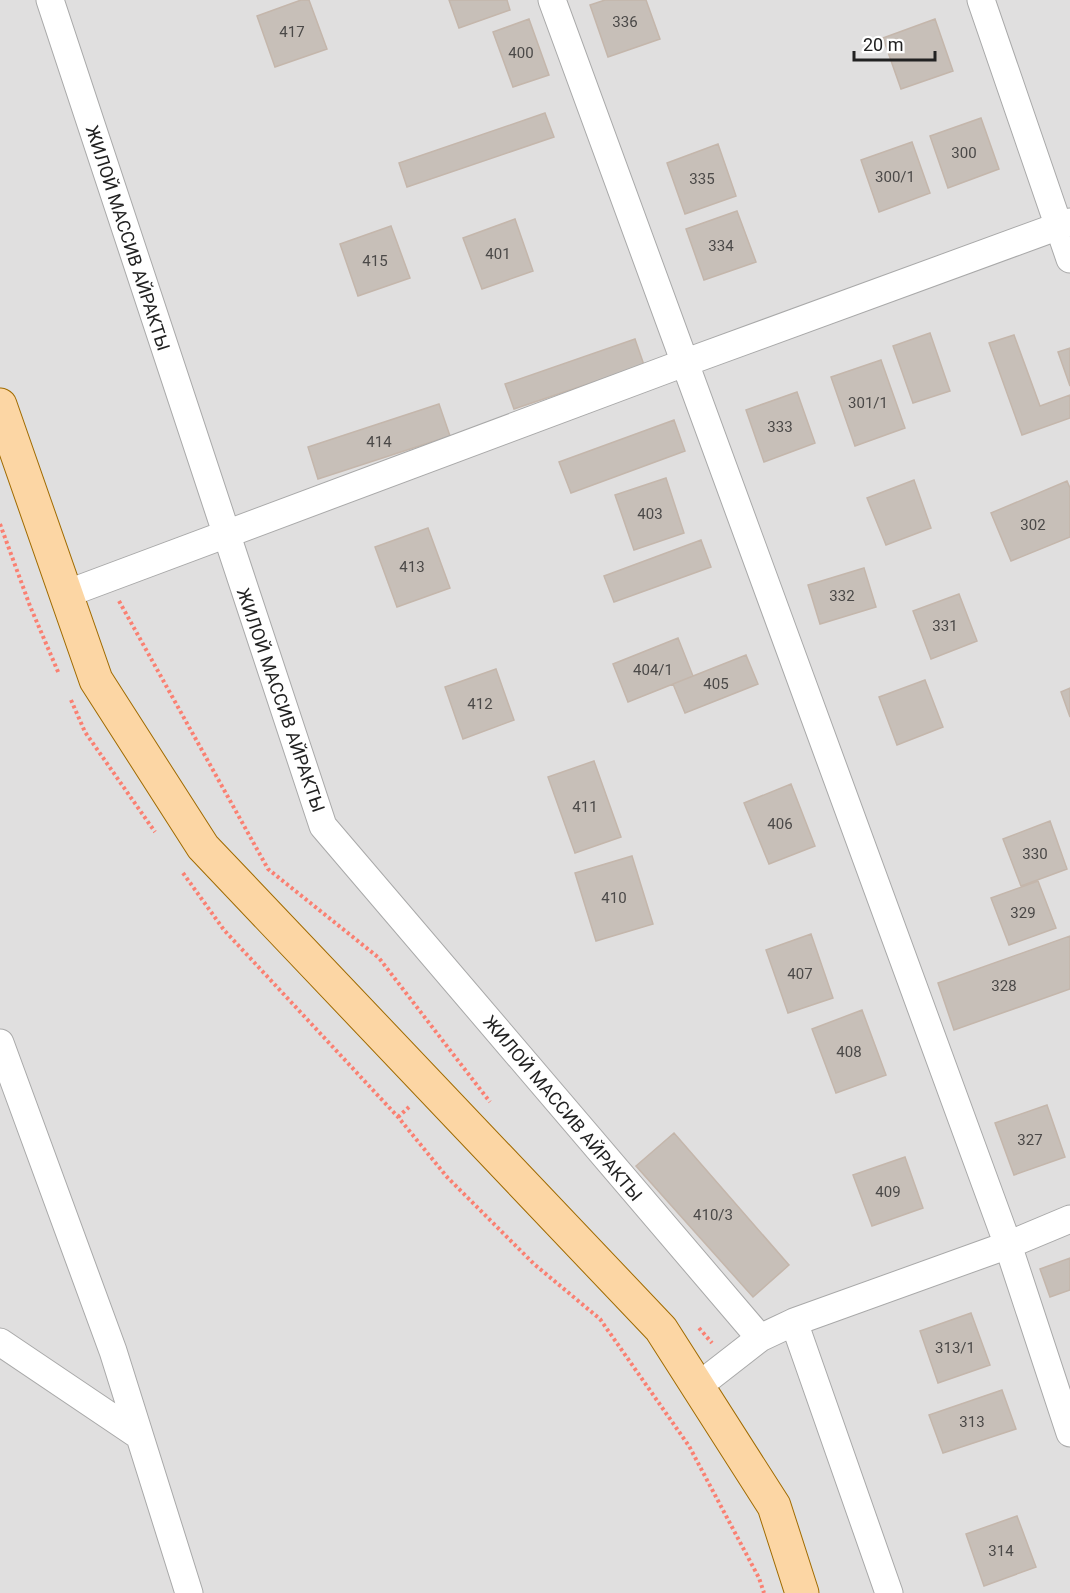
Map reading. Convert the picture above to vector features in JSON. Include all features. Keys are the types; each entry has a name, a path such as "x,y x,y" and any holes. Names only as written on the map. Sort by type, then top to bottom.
{"main road":[{"path":"0,405 96,680 203,847 661,1329 774,1506 802,1593"}],"street":[{"name":"ЖИЛОЙ МАССИВ АЙРАКТЫ","path":"50,0 323,826 760,1338"},
{"path":"552,0 1008,1245 1070,1433"},
{"path":"981,0 1064,224 1070,259"},
{"path":"66,594 1064,224"},
{"path":"0,1043 113,1351 189,1593"},
{"path":"697,1386 760,1338 794,1322 1008,1245 1070,1219"},
{"path":"794,1322 889,1593"},
{"path":"0,1342 138,1435"}],"path":[{"path":"0,524 30,606 62,680"},
{"path":"107,579 268,869 379,958 492,1104"},
{"path":"67,690 85,732 158,836"},
{"path":"177,864 224,930 398,1116 447,1177 534,1264 600,1319 689,1446 759,1578 764,1593"},
{"path":"698,1328 730,1362"}],"shaded area":[{"path":"0,0 1070,0 1070,1593 0,1593"}],"building":[{"path":"301,0 309,0 327,49 275,67 257,16"},
{"path":"449,0 507,0 510,10 459,28"},
{"path":"605,0 646,0 660,39 608,57 590,5"},
{"path":"529,19 549,75 513,87 493,32"},
{"path":"935,19 953,71 901,89 883,38"},
{"path":"545,113 554,137 407,187 399,163"},
{"path":"981,118 999,169 948,188 930,136"},
{"path":"912,142 930,193 879,212 861,160"},
{"path":"718,144 736,196 685,214 667,163"},
{"path":"737,211 756,262 704,280 686,229"},
{"path":"515,219 533,271 482,289 463,238"},
{"path":"391,226 410,278 358,296 340,244"},
{"path":"930,333 950,391 913,403 893,346"},
{"path":"1014,335 1040,406 1070,395 1070,418 1022,435 989,343"},
{"path":"635,339 644,365 514,409 505,384"},
{"path":"1070,348 1070,386 1058,352"},
{"path":"881,360 905,428 855,446 831,377"},
{"path":"797,392 815,443 764,462 746,410"},
{"path":"439,404 450,436 318,479 308,447"},
{"path":"674,420 685,451 571,493 559,462"},
{"path":"666,478 684,533 634,550 615,495"},
{"path":"914,480 931,528 886,545 867,498"},
{"path":"1067,481 1070,488 1070,537 1011,561 991,513"},
{"path":"428,528 450,588 397,607 375,547"},
{"path":"701,540 711,567 614,602 604,576"},
{"path":"864,568 876,607 820,624 808,585"},
{"path":"959,594 977,641 931,659 913,611"},
{"path":"678,638 693,676 628,702 613,664"},
{"path":"746,655 758,684 685,713 673,684"},
{"path":"496,669 514,720 463,739 445,687"},
{"path":"925,680 943,727 897,745 879,697"},
{"path":"1070,688 1070,717 1061,692"},
{"path":"594,761 621,837 575,853 548,777"},
{"path":"791,784 815,846 769,864 744,803"},
{"path":"1050,821 1067,869 1021,886 1003,839"},
{"path":"632,856 653,924 596,941 575,873"},
{"path":"1038,881 1056,928 1009,945 991,898"},
{"path":"811,934 833,998 788,1013 766,950"},
{"path":"1070,936 1070,989 954,1030 938,983"},
{"path":"862,1010 886,1075 836,1093 812,1029"},
{"path":"1047,1105 1065,1157 1014,1175 995,1123"},
{"path":"674,1133 789,1265 753,1297 636,1166"},
{"path":"905,1157 923,1208 872,1226 853,1175"},
{"path":"1070,1258 1070,1290 1050,1297 1040,1269"},
{"path":"971,1313 990,1365 938,1383 920,1331"},
{"path":"1002,1390 1016,1429 943,1453 929,1415"},
{"path":"1017,1516 1036,1567 984,1586 966,1534"}]}
